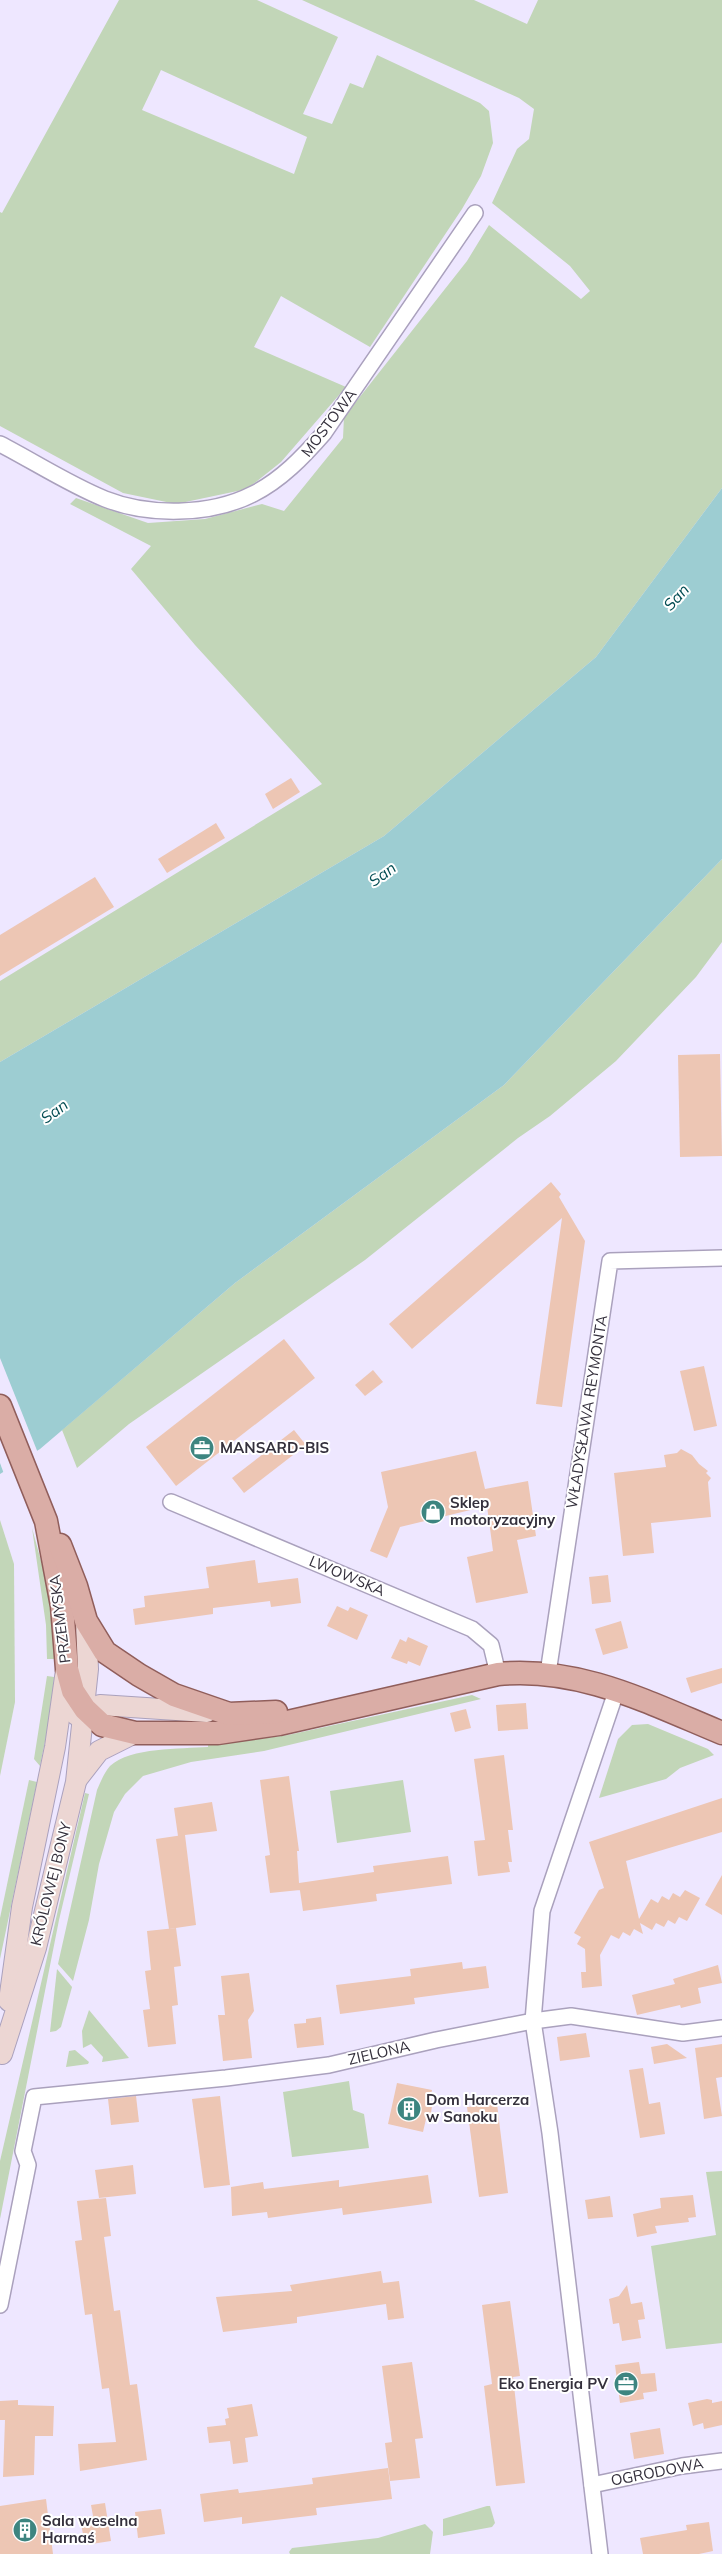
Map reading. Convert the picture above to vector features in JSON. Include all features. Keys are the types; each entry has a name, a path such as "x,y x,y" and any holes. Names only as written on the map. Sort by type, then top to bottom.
{"main road":[{"name":"PRZEMYSKA","path":"0,1406 42,1512 63,1549 86,1621 88,1669 85,1709"},
{"name":"PRZEMYSKA","path":"42,1512 62,1606 67,1669 55,1747"},
{"path":"86,1621 105,1652 138,1675 174,1695 229,1714"},
{"path":"67,1669 73,1691 85,1709 102,1725 134,1733 218,1734 279,1724 336,1709 498,1674 523,1672 548,1673 617,1689 722,1733"},
{"path":"55,1747 68,1724 85,1709 100,1705 118,1704 229,1714 336,1709"},
{"name":"KRÓLOWEJ BONY","path":"1,2058 36,1948 76,1782 85,1709"},
{"path":"76,1782 83,1769 100,1750 134,1733"},
{"name":"KRÓLOWEJ BONY","path":"1,2058 22,1907 55,1747"}],"street":[{"name":"MOSTOWA","path":"0,444 104,499 147,511 192,511 251,495 300,461 324,433 475,213"},
{"name":"WŁADYSŁAWA REYMONTA","path":"548,1673 610,1261 722,1258"},
{"name":"LWOWSKA","path":"171,1502 472,1629 490,1645 498,1674"},
{"path":"600,2554 550,2134 540,2020 542,1912 617,1689"},
{"name":"ZIELONA","path":"0,2305 28,2165 23,2151 34,2097 226,2078 329,2065 540,2020 571,2016 683,2033 722,2028"},
{"name":"OGRODOWA","path":"592,2485 682,2466 722,2461"}],"shaded area":[{"path":"119,0 257,0 338,37 303,114 332,124 350,83 363,88 377,55 480,103 489,111 493,143 481,176 462,209 370,347 281,296 254,347 346,387 281,462 247,489 176,504 123,493 0,426 0,212 2,213","holes":["161,70 307,137 294,174 142,110"]},
{"path":"302,0 474,0 527,24 538,0 722,0 722,488 596,657 384,836 0,1062 0,981 322,784 195,645 131,569 151,546 70,504 76,498 148,523 205,519 262,504 284,511 343,438 344,417 467,261 489,225 581,299 590,291 570,266 492,203 517,149 529,139 534,109 519,98"},
{"path":"722,859 722,942 696,977 616,1061 550,1116 518,1138 365,1260 129,1424 77,1468 62,1430 235,1283 504,1085"},
{"path":"0,1520 14,1564 15,1702 0,1776"},
{"path":"32,1528 50,1594 55,1659 47,1659 46,1625"},
{"path":"47,1676 54,1677 49,1721 40,1766 34,1759"},
{"path":"472,1695 481,1699 264,1751 191,1762 143,1776 125,1794 114,1812 99,1864 89,1920 73,1981 58,1964 97,1790 110,1766 119,1760 130,1755 156,1750 208,1747 208,1743 229,1743 288,1735"},
{"path":"648,1724 708,1749 714,1755 680,1768 666,1779 599,1798 618,1739 632,1725"},
{"path":"29,1780 37,1782 0,1959 0,1918"},
{"path":"403,1780 411,1832 337,1843 330,1791"},
{"path":"85,1793 89,1794 59,1920 0,2219 0,2161"},
{"path":"57,1969 72,1987 61,2027 56,2031 50,2032"},
{"path":"89,2010 129,2058 102,2062 103,2057 91,2044 83,2048 82,2031"},
{"path":"75,2050 89,2062 88,2064 66,2067 69,2051"},
{"path":"349,2081 353,2110 364,2114 369,2148 292,2157 283,2092"},
{"path":"722,2171 722,2343 666,2349 651,2246 716,2235 706,2172"},
{"path":"490,2506 495,2523 492,2527 443,2536 443,2519"},
{"path":"425,2524 433,2532 430,2554 290,2554 289,2552 292,2548 378,2538"}],"water":[{"name":"San","path":"722,488 722,859 504,1085 235,1283 40,1449 0,1474 0,1062 384,836 596,657"}],"pier":[{"path":"0,1358 38,1453 4,1474 0,1463"}],"building":[{"path":"291,778 300,792 273,809 265,794"},
{"path":"216,823 225,838 167,873 158,859"},
{"path":"95,877 114,907 0,976 0,935"},
{"path":"720,1054 722,1156 680,1157 678,1055"},
{"path":"551,1182 561,1194 559,1197 585,1241 562,1407 536,1404 562,1218 412,1349 389,1324"},
{"path":"284,1339 315,1378 176,1486 146,1447"},
{"path":"704,1366 717,1426 694,1431 680,1371"},
{"path":"373,1370 383,1382 365,1396 355,1385"},
{"path":"294,1430 306,1445 244,1493 232,1478"},
{"path":"681,1449 692,1455 708,1471 706,1473 711,1478 708,1482 711,1517 651,1523 654,1553 623,1556 614,1473 666,1467 664,1455 677,1453"},
{"path":"476,1451 485,1489 528,1481 536,1536 517,1540 528,1593 476,1603 467,1557 493,1551 487,1506 400,1527 387,1558 370,1551 388,1507 381,1472"},
{"path":"255,1560 258,1583 298,1578 301,1603 271,1607 270,1601 213,1608 213,1614 135,1625 133,1609 145,1607 144,1596 209,1588 206,1567"},
{"path":"608,1575 611,1602 592,1604 589,1577"},
{"path":"337,1606 348,1611 350,1607 368,1615 357,1640 327,1626"},
{"path":"621,1621 628,1648 603,1655 595,1629"},
{"path":"408,1637 428,1646 420,1666 408,1661 407,1664 391,1658 400,1639 406,1642"},
{"path":"722,1668 722,1683 691,1693 686,1678"},
{"path":"526,1703 528,1729 498,1731 496,1705"},
{"path":"466,1709 471,1728 455,1732 450,1713"},
{"path":"504,1755 513,1830 508,1830 512,1862 508,1862 510,1872 478,1876 474,1841 485,1840 474,1759"},
{"path":"289,1776 299,1851 297,1851 299,1883 374,1872 373,1866 448,1856 452,1884 376,1894 377,1901 303,1911 300,1890 270,1893 265,1856 270,1855 260,1780"},
{"path":"722,1798 722,1832 626,1861 639,1919 651,1899 658,1903 662,1896 669,1900 673,1893 680,1897 685,1890 700,1898 687,1921 679,1917 675,1924 668,1920 664,1927 656,1923 652,1930 640,1923 643,1934 634,1929 630,1936 623,1932 619,1939 611,1935 600,1955 602,1986 582,1988 581,1972 586,1972 585,1949 577,1944 581,1937 574,1933 599,1890 604,1888 589,1842"},
{"path":"212,1802 217,1831 185,1835 196,1925 169,1929 156,1839 178,1836 174,1808"},
{"path":"722,1875 722,1915 705,1905"},
{"path":"176,1928 181,1966 174,1967 178,2005 172,2006 176,2044 148,2047 143,2010 150,2009 145,1971 151,1970 147,1931"},
{"path":"462,1962 463,1969 486,1966 489,1988 414,1998 415,2004 340,2014 336,1985 411,1976 410,1969"},
{"path":"718,1965 722,1983 698,1988 701,2003 681,2008 680,2005 637,2015 632,1995 675,1984 673,1979"},
{"path":"249,1973 254,2011 248,2020 252,2058 223,2061 218,2015 225,2015 221,1976"},
{"path":"321,2017 324,2045 297,2048 294,2024 306,2023 306,2019"},
{"path":"586,2033 590,2057 560,2061 557,2037"},
{"path":"667,2044 687,2058 654,2064 651,2047"},
{"path":"722,2044 722,2077 716,2078 722,2116 704,2119 695,2048"},
{"path":"643,2068 649,2104 660,2102 665,2134 640,2138 629,2070"},
{"name":"Dom Harcerza w Sanoku","path":"397,2083 432,2090 429,2105 432,2106 430,2120 426,2119 423,2132 388,2124"},
{"path":"136,2096 139,2122 111,2125 108,2099"},
{"path":"220,2096 230,2185 204,2188 192,2099"},
{"path":"497,2104 508,2193 479,2197 467,2107"},
{"path":"133,2165 136,2194 99,2198 95,2170"},
{"path":"428,2175 432,2203 343,2215 342,2208 268,2218 267,2212 232,2216 231,2187 263,2182 264,2189 339,2180 339,2187"},
{"path":"693,2195 696,2217 688,2218 689,2222 655,2226 657,2233 637,2237 633,2214 661,2208 660,2198"},
{"path":"610,2196 613,2217 588,2219 585,2200"},
{"path":"106,2198 111,2236 104,2237 114,2311 120,2310 130,2385 137,2384 147,2460 80,2471 78,2444 116,2442 109,2388 102,2389 92,2314 85,2315 75,2241 82,2240 77,2201"},
{"path":"381,2271 383,2283 399,2281 404,2318 388,2320 386,2304 297,2317 297,2323 223,2332 216,2297 292,2291 290,2285"},
{"path":"627,2285 631,2304 642,2302 645,2319 638,2320 641,2338 622,2341 619,2323 613,2324 609,2299 619,2296"},
{"path":"510,2301 520,2376 513,2377 525,2483 496,2486 484,2386 492,2384 482,2305"},
{"path":"412,2362 423,2438 415,2439 420,2478 390,2481 385,2443 392,2442 382,2366"},
{"path":"639,2362 641,2374 655,2373 657,2391 643,2393 644,2399 620,2403 615,2365"},
{"path":"707,2399 712,2400 712,2403 722,2401 722,2425 704,2429 703,2423 693,2426 688,2403"},
{"path":"18,2400 18,2405 54,2406 53,2436 35,2436 34,2475 3,2477 5,2420 0,2420 0,2401"},
{"path":"252,2404 258,2436 245,2438 248,2462 233,2464 230,2441 209,2443 207,2427 226,2425 225,2419 229,2418 227,2408"},
{"path":"660,2428 664,2454 634,2459 630,2433"},
{"path":"388,2468 392,2499 316,2508 317,2515 242,2524 242,2517 204,2522 200,2494 238,2489 239,2493 313,2484 312,2478"},
{"name":"Sala weselna Harnaś","path":"46,2499 53,2554 0,2554 0,2506"},
{"path":"105,2503 111,2541 85,2545 80,2518 93,2516 91,2505"},
{"path":"161,2509 165,2534 138,2538 135,2512"},
{"path":"709,2522 713,2551 699,2554 643,2554 640,2538 687,2530 686,2525"}],"place":[{"name":"MANSARD-BIS","path":"202,1448"},
{"name":"Sklep motoryzacyjny","path":"433,1512"},
{"name":"Dom Harcerza w Sanoku","path":"409,2109"},
{"name":"Eko Energia PV","path":"626,2384"},
{"name":"Sala weselna Harnaś","path":"25,2530"}]}
